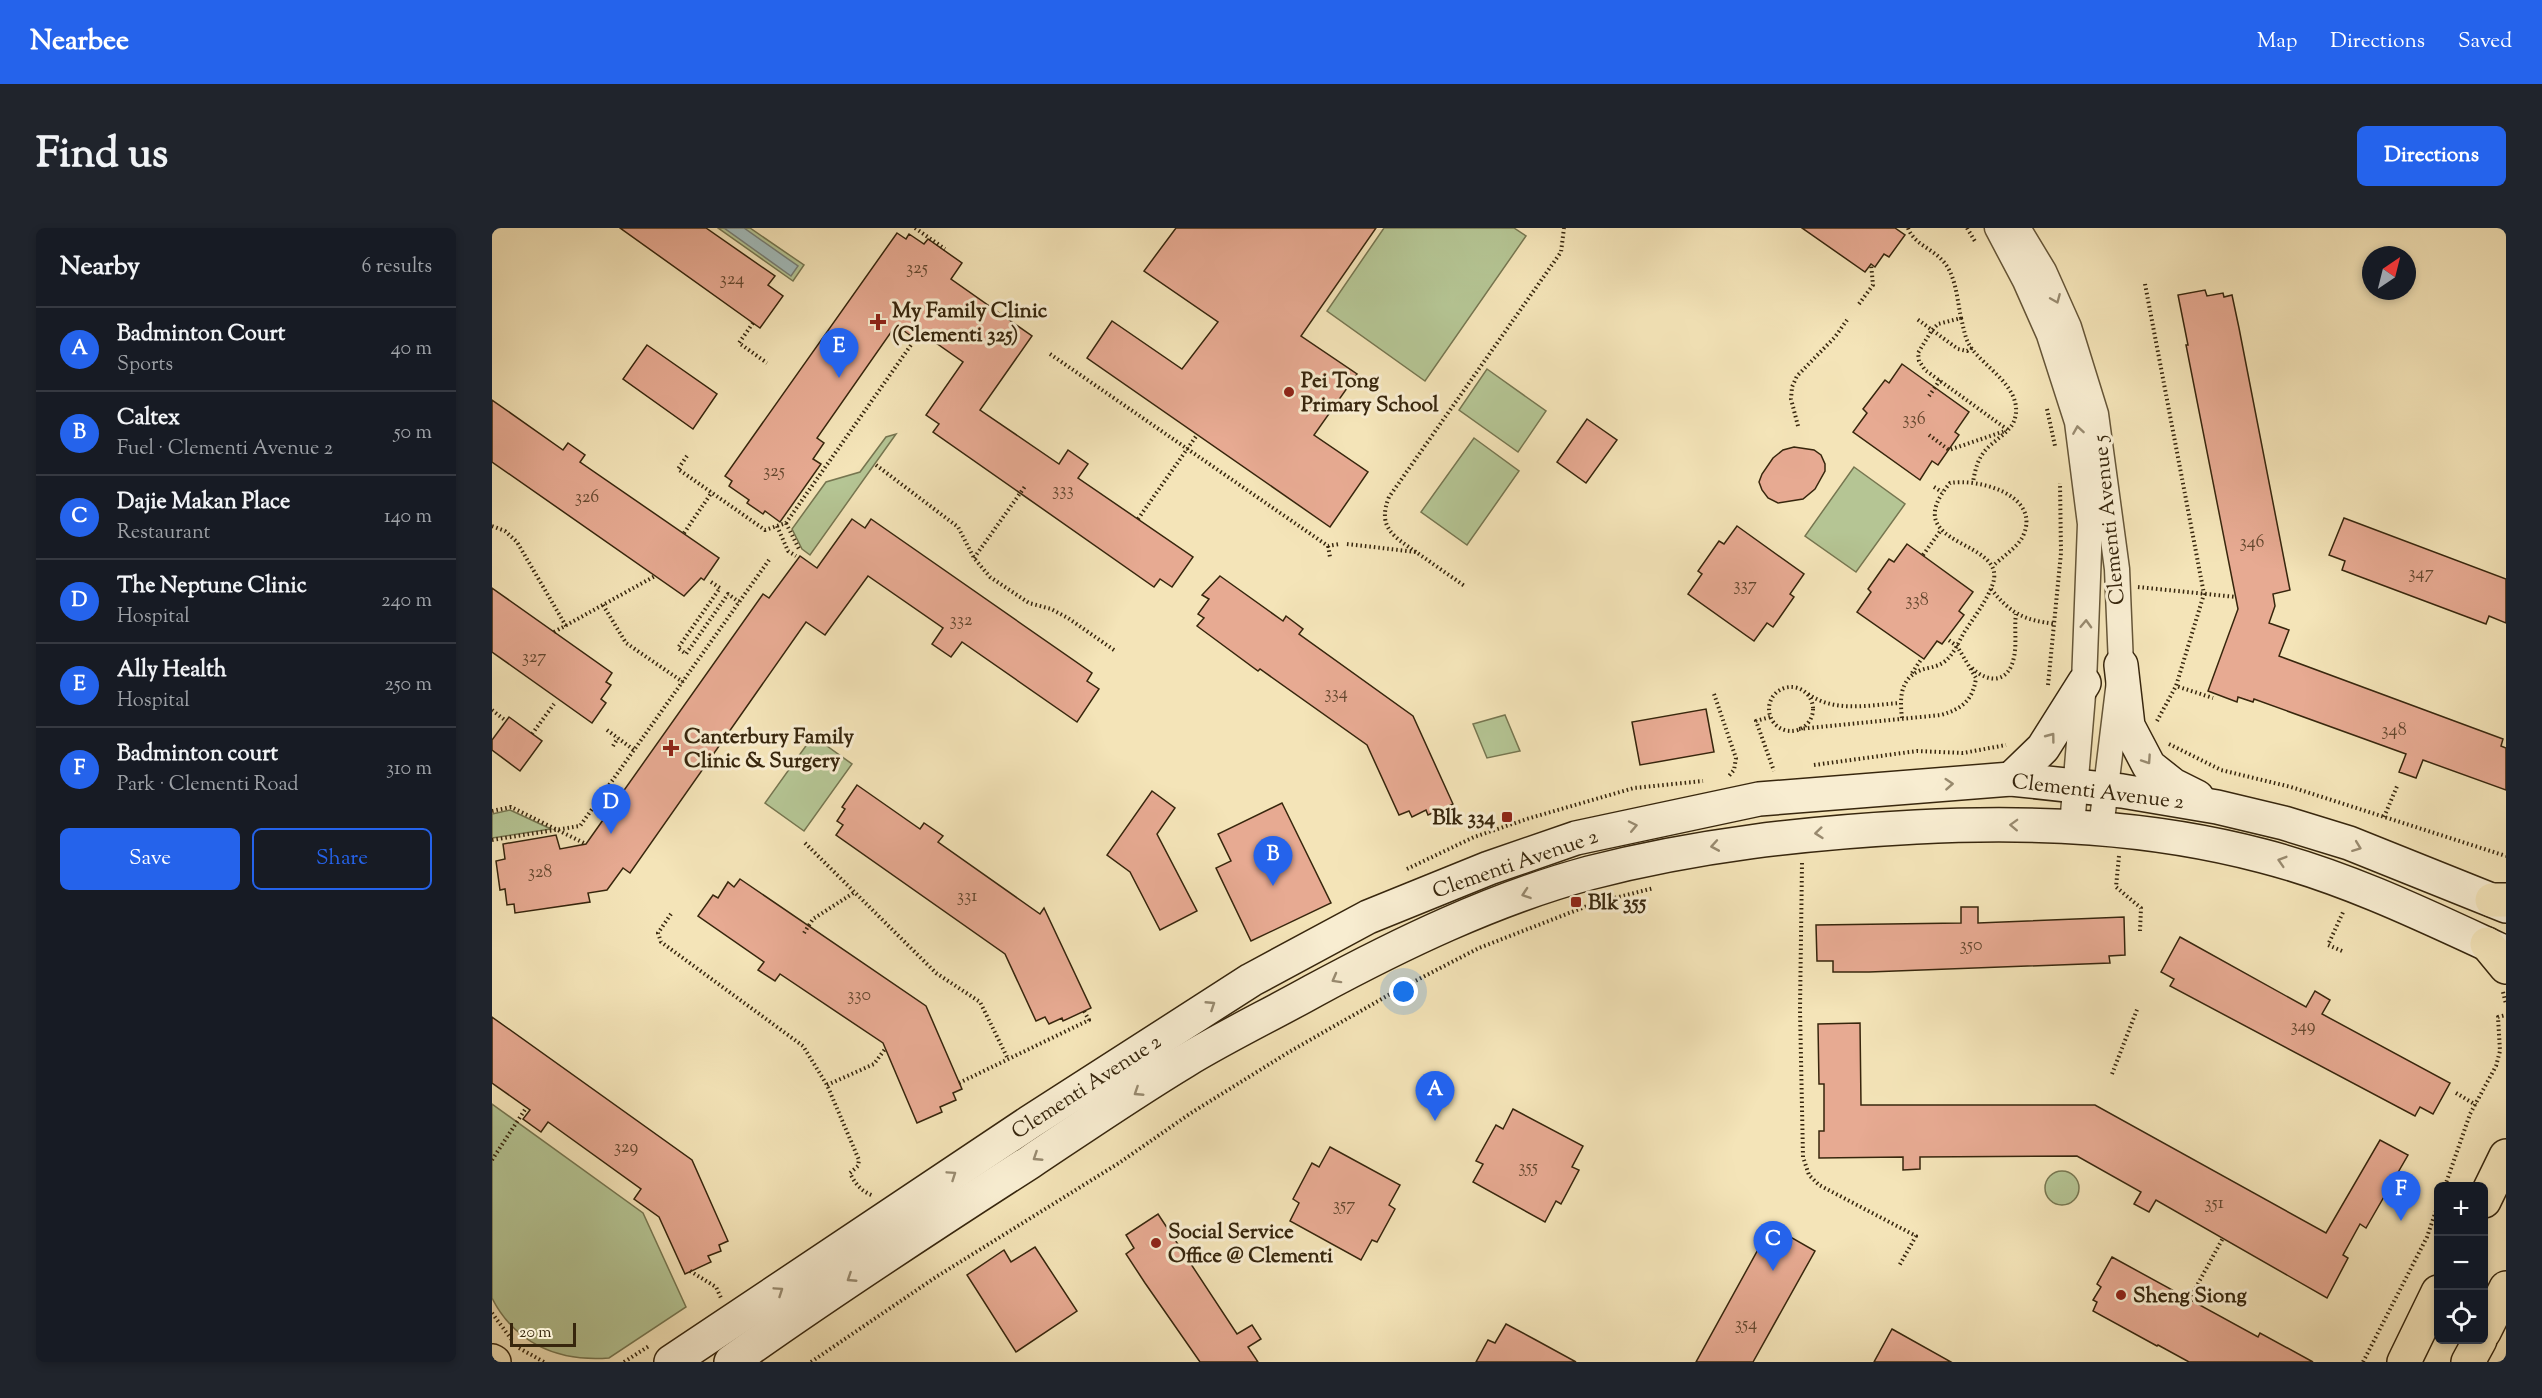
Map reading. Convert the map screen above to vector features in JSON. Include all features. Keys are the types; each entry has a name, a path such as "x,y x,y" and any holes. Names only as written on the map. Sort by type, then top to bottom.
{"main road":[{"path":"2121,665 2128,726 2149,766 2173,785 2217,807"},
{"path":"2011,779 2043,748 2057,729 2084,682"},
{"name":"Clementi Avenue 2","path":"671,1362 1030,1122 1241,986 1368,917 1489,868 1576,838 1759,799 2011,779 2091,787 2217,807 2284,823 2349,843 2501,902"},
{"path":"1906,787 1911,792 1917,813 1910,828"},
{"name":"Clementi Avenue 2","path":"731,1362 817,1300 1187,1060 1387,951 1503,902 1586,874 1715,846 1772,837 1856,829 1979,824 2210,843 2268,857 2384,896 2500,955"},
{"path":"2488,1193 2506,1156"},
{"path":"2488,1324 2506,1288"},
{"path":"2404,1362 2434,1302"},
{"path":"2468,1362 2478,1344"}],"street":[{"name":"Clementi Avenue 5","path":"1997,228 2025,281 2049,335 2077,422 2090,524 2084,682 2091,787 2097,835"},
{"name":"Clementi Avenue 5","path":"2018,228 2044,271 2069,327 2096,414 2117,569 2121,665 2091,787"}],"path":[{"path":"915,228 945,249"},
{"path":"1466,587 1388,529 1384,518 1389,497 1561,252 1564,228"},
{"path":"1902,233 1907,228 1914,238 1942,260 1949,269 1966,338 1971,348 2010,391 2015,405 2016,418 2008,430 1990,444 1977,462 1973,482"},
{"path":"1967,228 1979,247"},
{"path":"1859,304 1873,285 1871,264"},
{"path":"2145,284 2204,594 2176,686 2163,714"},
{"path":"1961,318 1938,324 1932,330 1918,353 1919,362 1925,370 2008,430"},
{"path":"1917,319 1958,349 1967,351 1971,348"},
{"path":"1798,426 1791,399 1795,381 1805,366 1835,337 1847,320"},
{"path":"753,323 739,343 767,363"},
{"path":"687,456 678,469 765,530 786,523 911,345"},
{"path":"1050,354 1328,546 1340,544"},
{"path":"1929,396 1940,380"},
{"path":"2046,406 2057,456"},
{"path":"1929,435 1949,450 2008,430"},
{"path":"1138,519 1197,435"},
{"path":"876,465 958,527 974,558 990,577 1029,603 1051,609 1068,618 1114,650"},
{"path":"2047,690 2061,553 2060,477"},
{"path":"1910,677 1919,671 1944,662 1957,646 1991,589 1996,576 1993,566 1982,555 1951,538 1941,530 1935,520 1936,506 1942,492 1950,483 1973,482 2002,490 2015,498 2024,511 2026,524 2023,537 1993,566"},
{"path":"974,558 1026,485"},
{"path":"1934,487 1942,492"},
{"path":"684,533 712,492"},
{"path":"786,523 800,551"},
{"path":"492,526 506,531 517,542 566,626"},
{"path":"777,526 788,550 796,556"},
{"path":"1923,555 1941,530"},
{"path":"1347,544 1416,552"},
{"path":"1328,546 1330,557"},
{"path":"492,840 580,826 769,560"},
{"path":"554,632 655,576"},
{"path":"711,582 720,588 678,648 686,654 728,594 739,602"},
{"path":"2138,587 2236,597"},
{"path":"1991,589 2002,603 2016,614 2030,621 2055,624"},
{"path":"603,605 626,643 682,682"},
{"path":"1947,639 1957,646 1982,678 1992,680 2001,677 2010,669 2014,657 2016,614"},
{"path":"1902,718 1901,693 1922,658"},
{"path":"1900,703 1836,706 1821,702 1794,687 1783,688 1774,694 1769,705 1770,717 1777,726 1788,731 1941,715 1962,706 1970,699 1976,678 1972,668"},
{"path":"2176,686 2213,699"},
{"path":"1799,729 1808,723 1813,712 1812,701 1805,692"},
{"path":"1714,694 1736,758 1734,770 1727,778 1738,776"},
{"path":"532,734 554,704"},
{"path":"492,710 506,721"},
{"path":"1770,717 1756,721 1774,771"},
{"path":"607,730 634,750"},
{"path":"613,746 618,738"},
{"path":"1807,766 1917,751 1963,753 1987,750 2004,746 2013,740"},
{"path":"2164,741 2221,770 2291,788 2506,856"},
{"path":"1766,772 1785,769"},
{"path":"1474,837 1634,788 1704,781"},
{"path":"2384,817 2398,784"},
{"path":"492,811 511,807 586,844"},
{"path":"2097,835 2116,887 2141,908 2140,931"},
{"path":"805,843 936,973 980,1002 1008,1059"},
{"path":"1802,862 1800,1010 1803,1157 1809,1175 1820,1185 1916,1236 1899,1266"},
{"path":"811,1362 936,1277 1119,1163 1191,1113 1288,1052 1381,998 1479,948 1595,903 1660,887"},
{"path":"804,933 813,919 855,892"},
{"path":"671,914 658,933 661,942 791,1035 812,1057 859,1160 858,1166 850,1173 855,1183 866,1193 881,1198"},
{"path":"2338,923 2328,945 2342,951"},
{"path":"2112,1074 2138,1007"},
{"path":"959,1083 1089,1020 1084,1011"},
{"path":"2447,1182 2476,1105 2496,1066 2500,1051 2498,1017 2506,1015"},
{"path":"826,1085 874,1064 885,1049"},
{"path":"2456,1093 2476,1105"},
{"path":"492,1160 526,1108"},
{"path":"2363,1362 2427,1237 2434,1218"},
{"path":"2190,1300 2223,1238"},
{"path":"690,1271 716,1287 722,1299"},
{"path":"492,1313 497,1323 521,1351 544,1362"}],"green space":[{"path":"718,228 750,228 804,265 793,281"},
{"path":"1384,228 1514,228 1526,236 1425,381 1327,311"},
{"path":"1487,369 1546,411 1518,452 1459,410"},
{"path":"896,434 810,555 802,549 792,529 826,482 860,472 886,437"},
{"path":"1474,438 1519,471 1467,545 1421,512"},
{"path":"1854,467 1905,504 1856,572 1805,536"},
{"path":"1505,715 1520,751 1487,758 1473,724"},
{"path":"813,736 852,764 804,831 765,803"},
{"path":"510,810 551,829 492,838 492,814"},
{"path":"492,1104 643,1213 686,1307 609,1358 572,1357 555,1353 525,1338 513,1327 501,1314 492,1298"},
{"path":"2062,1171 2074,1176 2079,1188 2074,1200 2062,1205 2050,1200 2045,1188 2050,1176"}],"water":[{"path":"724,228 744,228 798,266 791,276"}],"building":[{"path":"620,228 706,228 775,276 768,285 783,296 760,328"},
{"path":"1176,228 1376,228 1301,336 1357,374 1314,435 1368,472 1330,527 1087,358 1112,321 1182,369 1218,322 1144,271"},
{"path":"1802,228 1895,228 1905,235 1889,257 1884,254 1875,267 1871,264 1865,272"},
{"path":"897,233 906,239 909,234 924,244 928,239 962,263 951,279 1032,336 980,410 1059,464 1068,450 1088,464 1078,478 1193,557 1172,587 1160,579 1154,587 933,432 939,424 926,415 963,362 916,329 911,336 896,325 817,438 824,443 813,459 821,464 780,522 765,511 763,514 747,503 749,500 729,486 732,481 725,476"},
{"path":"2205,290 2207,296 2223,293 2224,297 2232,295 2239,328 2290,590 2273,594 2275,606 2269,623 2289,630 2279,656 2503,739 2501,746 2506,748 2506,790 2423,760 2416,778 2399,772 2406,754 2254,699 2253,702 2238,697 2237,702 2208,691 2238,609 2178,295"},
{"path":"647,345 717,394 693,429 623,379"},
{"path":"1902,364 1969,412 1955,432 1959,435 1938,465 1932,461 1920,480 1853,432 1867,413 1863,409 1885,380 1889,383"},
{"path":"492,400 563,450 568,443 585,455 580,462 719,558 704,580 701,578 684,596 492,462"},
{"path":"1587,419 1617,440 1586,483 1557,462"},
{"path":"1794,447 1814,450 1821,455 1825,471 1815,489 1803,499 1778,503 1768,498 1759,482 1773,458 1783,450"},
{"path":"2344,518 2506,579 2506,623 2489,616 2486,624 2342,570 2345,561 2329,555"},
{"path":"852,519 865,528 871,519 1092,673 1087,681 1099,689 1077,722 962,642 951,657 932,644 943,628 868,576 825,635 806,622 630,873 623,868 607,890 588,893 590,902 515,913 514,904 507,905 505,889 500,890 496,861 505,859 503,844 556,835 560,849 586,844 763,594 769,598 800,556 817,568"},
{"path":"1737,526 1804,574 1790,594 1794,597 1773,627 1767,623 1754,641 1688,594 1702,574 1698,571 1719,541 1724,544"},
{"path":"1907,544 1973,592 1959,611 1964,615 1942,644 1937,641 1924,659 1857,612 1871,592 1868,589 1889,559 1894,562"},
{"path":"1220,576 1283,621 1286,616 1303,629 1299,634 1413,716 1453,804 1428,815 1426,810 1412,817 1409,811 1399,815 1367,745 1260,669 1258,671 1197,626 1204,618 1198,614 1209,599 1202,595"},
{"path":"492,588 612,673 606,682 611,685 601,699 606,703 592,723 492,652"},
{"path":"1706,709 1714,752 1640,765 1632,722"},
{"path":"509,717 542,741 520,771 492,750 492,740"},
{"path":"857,785 920,829 924,823 943,836 938,842 1040,914 1044,908 1091,1008 1063,1021 1062,1018 1049,1024 1045,1017 1036,1021 1005,954 836,835 843,825 837,821 845,809 842,807"},
{"path":"1152,791 1175,808 1157,834 1197,911 1160,930 1130,872 1107,855"},
{"path":"1282,803 1331,903 1251,941 1216,868 1231,861 1218,834"},
{"path":"740,879 926,1006 962,1089 953,1093 956,1100 940,1107 942,1112 917,1123 883,1043 780,974 775,981 758,970 764,962 698,916 713,895 718,898 728,882 734,887"},
{"path":"1961,907 1978,907 1978,923 2124,917 2125,955 2109,956 2110,963 1869,972 1833,972 1833,961 1817,961 1816,925 1961,923"},
{"path":"2180,937 2306,1007 2315,991 2330,1000 2322,1014 2450,1083 2433,1114 2420,1107 2415,1116 2170,986 2174,979 2161,972"},
{"path":"492,1017 692,1160 728,1241 719,1245 721,1251 708,1256 711,1262 685,1274 659,1217 634,1199 641,1189 548,1122 541,1132 523,1119 530,1110 492,1083"},
{"path":"1860,1023 1861,1105 2095,1105 2326,1233 2380,1140 2408,1155 2366,1228 2360,1224 2343,1255 2348,1258 2327,1298 2156,1200 2149,1212 2134,1204 2141,1192 2077,1156 1920,1157 1920,1169 1903,1170 1903,1157 1819,1158 1819,1131 1824,1131 1824,1084 1819,1084 1818,1024"},
{"path":"1513,1109 1583,1146 1572,1167 1579,1170 1561,1204 1556,1201 1545,1222 1473,1182 1483,1164 1476,1161 1496,1125 1503,1129"},
{"path":"1330,1147 1400,1185 1389,1205 1395,1209 1377,1242 1372,1240 1361,1260 1290,1221 1299,1203 1293,1199 1312,1163 1319,1167"},
{"path":"1158,1214 1237,1334 1252,1325 1261,1339 1248,1347 1258,1362 1200,1362 1145,1283 1126,1254 1134,1248 1126,1235"},
{"path":"1771,1226 1815,1251 1753,1362 1696,1362"},
{"path":"1035,1247 1077,1311 1016,1352 967,1275 1004,1250 1011,1262"},
{"path":"2112,1257 2258,1337 2260,1333 2313,1362 2189,1362 2157,1346 2093,1311 2097,1302 2093,1300 2101,1287 2097,1284"},
{"path":"1506,1324 1576,1362 1476,1362 1488,1340 1495,1343"},
{"path":"1892,1329 1951,1362 1874,1362"}],"place":[{"name":"My Family Clinic (Clementi 325)","path":"878,322"},
{"name":"Ally Health","path":"839,378"},
{"name":"Pei Tong Primary School","path":"1289,392"},
{"name":"Canterbury Family Clinic & Surgery","path":"671,748"},
{"name":"Blk 334","path":"1507,817"},
{"name":"The Neptune Clinic","path":"611,834"},
{"name":"Caltex","path":"1273,886"},
{"name":"Blk 355","path":"1576,902"},
{"name":"Badminton Court","path":"1435,1121"},
{"name":"Badminton court","path":"2401,1221"},
{"name":"Social Service Office @ Clementi","path":"1156,1243"},
{"name":"Dajie Makan Place","path":"1773,1271"},
{"name":"Sheng Siong","path":"2121,1295"}]}
